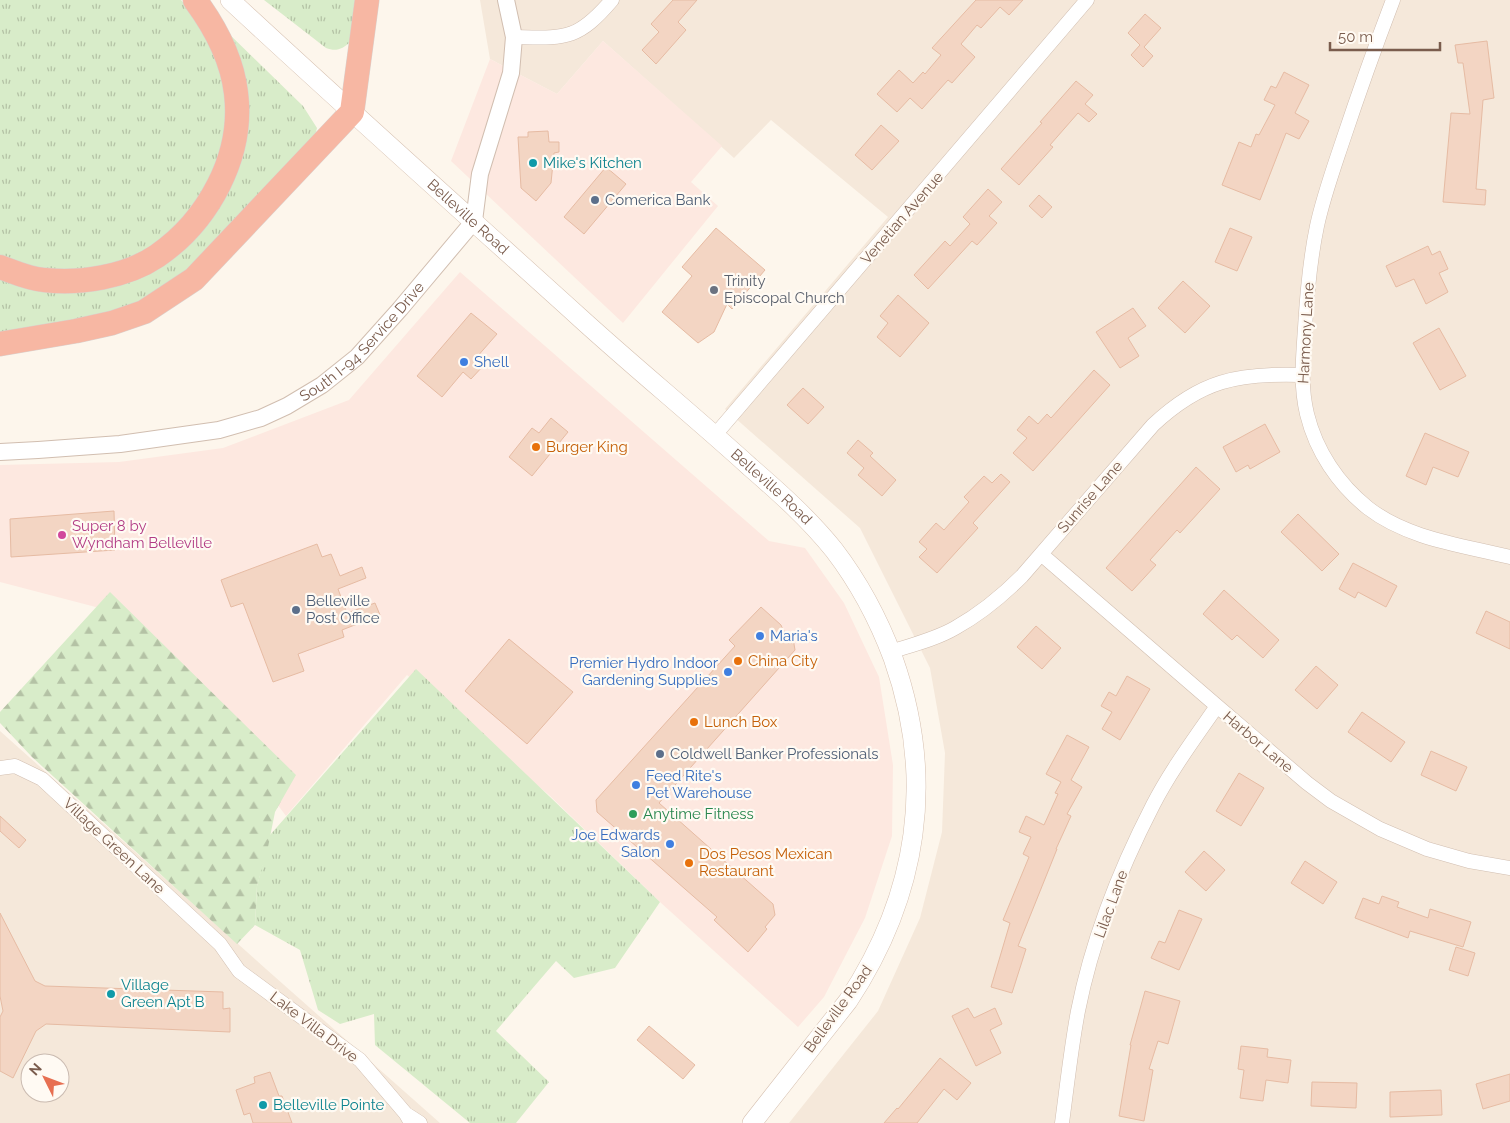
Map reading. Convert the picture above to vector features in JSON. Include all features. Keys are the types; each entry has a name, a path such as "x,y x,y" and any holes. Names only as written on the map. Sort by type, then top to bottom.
{"highway":[{"path":"0,267 42,280 96,280 123,272 156,257 187,231 212,199 228,164 236,127 236,93 230,65 217,32 195,0"},
{"path":"0,344 112,323 144,312 194,279 216,258 352,112 367,0"}],"main road":[{"name":"Belleville Road","path":"230,0 580,318 716,435 797,509 832,548 851,574 868,601 882,629 903,689 914,747 916,779 915,812 912,844 903,884 887,930 861,981 848,1001 752,1123"}],"street":[{"path":"474,221 480,174 511,73 514,37 506,0"},
{"path":"514,37 552,38 566,36 582,29 595,19 612,0"},
{"name":"Venetian Avenue","path":"716,435 1087,0"},
{"name":"Harmony Lane","path":"1394,0 1367,68 1322,204 1310,268 1302,376 1307,414 1321,450 1342,482 1369,509 1392,524 1417,534 1510,557"},
{"name":"South I-94 Service Drive","path":"0,452 120,444 203,432 240,424 287,406 317,388 357,357 474,221"},
{"name":"Sunrise Lane","path":"890,652 954,629 972,618 1006,591 1041,554 1153,425 1177,404 1205,388 1236,378 1268,374 1302,376"},
{"name":"Harbor Lane","path":"1041,554 1216,706 1331,801 1357,817 1427,849 1469,861 1510,868"},
{"name":"Lilac Lane","path":"1062,1123 1078,1010 1105,918 1128,859 1154,804 1181,758 1216,706"},
{"name":"Village Green Lane","path":"0,768 14,766 42,778 220,944"},
{"name":"Lake Villa Drive","path":"220,944 239,971 360,1060 409,1119 420,1123"}],"shaded area":[{"path":"480,0 1510,0 1510,1123 789,1123 878,1011 920,918 942,832 945,753 930,668 860,528 725,409 888,217 771,120 734,158 603,41 557,94 490,59"},
{"path":"603,41 722,146 691,182 718,206 623,323 451,161 490,59 557,94"},
{"path":"460,272 769,541 805,548 844,603 879,677 893,765 892,836 865,918 824,997 798,1027 660,902 549,795 407,675 286,816 167,657 111,611 0,582 0,465 119,462 223,448 349,400"},
{"path":"0,731 266,969 440,1123 0,1123"}],"green space":[{"path":"0,0 181,0 197,18 213,46 227,99 227,130 206,192 165,238 140,254 115,264 82,272 25,267 0,257"},
{"path":"264,0 356,0 350,42 339,49 326,48"},
{"path":"225,30 303,106 317,128 315,136 200,261 170,287 115,314 0,337 0,277 131,278 232,179"},
{"path":"110,592 296,775 275,812 257,886 255,925 237,944 32,757 0,723 0,712"},
{"path":"416,669 660,902 615,968 574,978 556,961 496,1031 549,1082 516,1123 470,1123 375,1045 374,1014 340,1024 318,1010 300,950 255,925 257,886 270,835"}],"building":[{"path":"673,0 697,0 678,22 686,30 656,64 642,50 659,32 651,24"},
{"path":"976,0 1023,0 1009,15 1000,7 981,28 977,25 961,44 975,57 952,83 948,80 922,109 910,98 897,112 877,94 899,70 913,83 923,72 925,74 941,55 932,48"},
{"path":"1145,14 1161,28 1144,47 1153,56 1143,67 1131,55 1140,45 1128,33"},
{"path":"1487,41 1494,98 1483,100 1476,189 1486,190 1485,205 1443,202 1451,113 1470,114 1463,63 1458,63 1455,45"},
{"path":"1284,72 1309,85 1295,113 1309,121 1299,139 1286,133 1260,200 1222,185 1239,142 1251,147 1256,134 1259,135 1275,105 1264,100 1271,86 1276,88"},
{"path":"1076,81 1093,95 1085,104 1097,114 1089,122 1078,113 1050,145 1053,147 1019,185 1001,169"},
{"path":"881,125 899,141 872,170 855,155"},
{"name":"Mike's Kitchen","path":"548,131 549,142 559,142 559,152 554,153 551,183 536,201 521,188 518,137 528,137 528,132"},
{"name":"Comerica Bank","path":"606,167 626,184 584,234 564,217"},
{"path":"988,189 1002,202 989,216 997,223 977,245 972,241 928,289 914,275 945,241 950,246 970,224 963,217"},
{"path":"1039,195 1052,207 1042,218 1029,206"},
{"name":"Trinity Episcopal Church","path":"716,228 765,270 732,309 727,304 714,332 698,343 662,312 692,276 682,267"},
{"path":"1230,228 1252,237 1237,271 1215,262"},
{"path":"1428,246 1432,255 1440,251 1448,269 1439,273 1448,292 1426,304 1414,279 1396,287 1386,266"},
{"path":"1183,281 1210,306 1185,333 1158,308"},
{"path":"898,295 929,323 900,357 877,337 888,323 880,316"},
{"path":"1133,308 1146,326 1128,338 1139,356 1120,368 1096,332"},
{"path":"471,313 497,334 476,358 484,365 471,379 463,372 442,397 417,376"},
{"path":"1439,328 1466,376 1440,390 1413,343"},
{"path":"1094,370 1110,385 1033,471 1013,453 1027,438 1017,430 1029,416 1038,424 1047,414 1051,418"},
{"path":"803,388 824,407 808,424 787,405"},
{"name":"Burger King","path":"551,418 568,432 532,476 509,457 532,428 539,433"},
{"path":"1265,424 1280,452 1250,469 1248,465 1236,472 1223,447"},
{"path":"1425,433 1469,452 1458,477 1433,467 1426,485 1406,476"},
{"path":"858,440 873,453 870,456 896,480 882,496 858,475 864,468 847,453"},
{"path":"1196,467 1220,489 1180,533 1177,530 1150,560 1156,565 1132,591 1106,568"},
{"path":"1001,474 1010,482 973,523 978,528 937,573 919,557 927,549 919,542 936,523 944,530 969,502 964,497 984,476 992,483"},
{"name":"Super 8 by Wyndham Belleville","path":"114,511 115,550 11,557 10,519"},
{"path":"1298,514 1339,554 1322,571 1281,532"},
{"name":"Belleville Post Office","path":"317,544 322,557 331,554 340,576 362,567 366,578 338,589 347,613 375,603 380,615 342,630 344,637 298,654 304,671 273,682 243,603 231,607 221,580"},
{"path":"1353,563 1397,586 1386,607 1358,592 1355,598 1339,589"},
{"path":"1224,590 1279,640 1263,658 1237,635 1232,640 1203,614"},
{"path":"761,607 793,638 795,650 659,803 773,904 775,915 765,927 767,929 748,952 714,920 717,917 597,812 596,800 735,646 729,640"},
{"path":"1486,611 1510,622 1510,649 1476,633"},
{"path":"1036,626 1061,648 1042,669 1017,647"},
{"path":"509,639 573,692 527,744 465,691"},
{"path":"1316,666 1338,685 1317,709 1295,690"},
{"path":"1127,676 1150,689 1120,740 1102,729 1112,712 1101,706 1109,692 1116,696"},
{"path":"1362,712 1405,742 1391,762 1348,732"},
{"path":"1067,735 1089,747 1071,780 1082,787 1067,814 1071,816 1018,946 1026,949 1012,993 991,987 1010,923 1003,920 1029,857 1023,854 1031,837 1019,832 1026,816 1044,825 1058,794 1055,793 1061,782 1046,774"},
{"path":"1431,751 1467,767 1456,791 1421,775"},
{"path":"1239,773 1264,788 1241,826 1216,811"},
{"path":"0,816 26,840 19,848 0,831"},
{"path":"1204,851 1225,870 1206,891 1185,872"},
{"path":"1305,861 1337,882 1323,904 1291,883"},
{"path":"1382,896 1399,902 1397,907 1428,918 1430,909 1471,922 1463,947 1410,931 1408,938 1355,918 1363,898 1379,904"},
{"path":"1179,910 1202,919 1179,970 1151,958 1159,941 1165,943"},
{"name":"Village Green Apt B","path":"0,913 35,981 45,986 223,992 223,1009 230,1008 230,1032 46,1024 36,1031 25,1053 20,1053 20,1064 13,1078 0,1071 0,1017 3,1011 0,996"},
{"path":"1456,947 1475,953 1468,976 1449,970"},
{"path":"1145,991 1180,1001 1168,1044 1158,1041 1149,1069 1153,1070 1144,1121 1119,1116 1130,1045"},
{"path":"968,1008 974,1018 995,1008 1002,1024 990,1030 1001,1053 976,1066 952,1016"},
{"path":"649,1026 695,1065 683,1079 637,1040"},
{"path":"1241,1046 1268,1049 1267,1057 1291,1060 1288,1083 1266,1080 1263,1101 1240,1098 1244,1070 1238,1069"},
{"path":"940,1058 971,1083 957,1100 944,1089 917,1123 884,1123 898,1109"},
{"name":"Belleville Pointe","path":"270,1072 279,1096 282,1096 292,1123 253,1123 250,1113 244,1115 236,1090 255,1083 254,1077"},
{"path":"1510,1074 1510,1101 1483,1109 1476,1084"},
{"path":"1312,1082 1357,1083 1356,1108 1311,1106"},
{"path":"1441,1090 1442,1115 1390,1117 1390,1092"}],"place":[{"name":"Mike's Kitchen","path":"533,163"},
{"name":"Comerica Bank","path":"595,200"},
{"name":"Trinity Episcopal Church","path":"714,290"},
{"name":"Shell","path":"464,362"},
{"name":"Burger King","path":"536,447"},
{"name":"Super 8 by Wyndham Belleville","path":"62,535"},
{"name":"Belleville Post Office","path":"296,610"},
{"name":"Maria's","path":"760,636"},
{"name":"China City","path":"738,661"},
{"name":"Premier Hydro Indoor Gardening Supplies","path":"728,672"},
{"name":"Lunch Box","path":"694,722"},
{"name":"Coldwell Banker Professionals","path":"660,754"},
{"name":"Feed Rite's Pet Warehouse","path":"636,785"},
{"name":"Anytime Fitness","path":"633,814"},
{"name":"Joe Edwards Salon","path":"670,844"},
{"name":"Dos Pesos Mexican Restaurant","path":"689,863"},
{"name":"Village Green Apt B","path":"111,994"},
{"name":"Belleville Pointe","path":"263,1105"}]}
